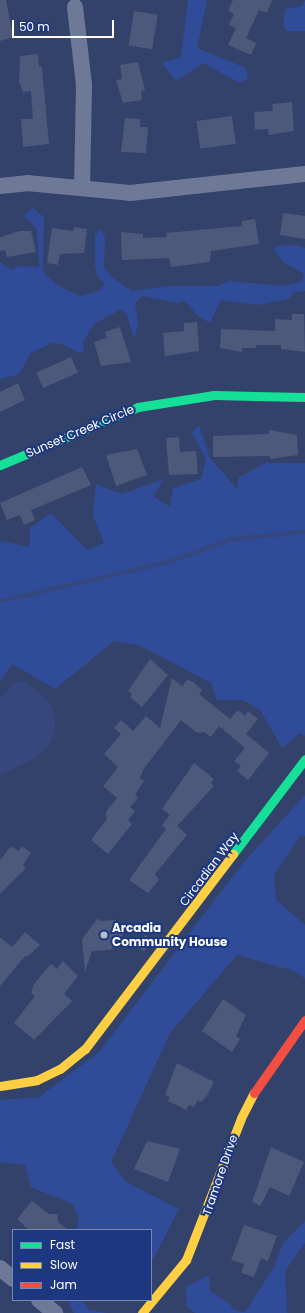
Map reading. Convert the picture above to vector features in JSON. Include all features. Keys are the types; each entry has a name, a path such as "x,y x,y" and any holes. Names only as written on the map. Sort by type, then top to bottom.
{"street":[{"path":"75,7 84,84 82,188"},
{"path":"0,186 27,183 130,193 305,174"},
{"name":"Sunset Creek Circle","path":"0,464 138,406 214,395 305,397"},
{"name":"Circadian Way","path":"0,1086 37,1080 60,1069 85,1049 305,759"},
{"name":"Tramore Drive","path":"142,1313 186,1260 204,1221 241,1118 300,1038 305,1020"},
{"path":"0,1268 12,1277"},
{"path":"40,1301 55,1313"}],"shaded area":[{"path":"188,0 207,0 197,48 246,68 248,79 239,83 204,63 176,81 162,63 181,57"},
{"path":"305,0 305,31 287,31 283,25 285,9 302,6"},
{"path":"33,208 44,217 43,272 57,285 79,296 99,291 105,284 97,276 95,266 95,235 101,229 105,237 104,267 113,278 132,291 168,286 217,286 230,281 281,286 301,282 304,274 283,262 274,250 276,246 295,245 305,248 305,291 295,292 288,299 257,305 221,300 210,323 198,316 185,301 177,303 142,296 135,304 138,324 134,339 127,315 121,309 94,324 83,342 84,351 79,353 62,344 52,343 31,353 19,374 0,379 0,262 11,270 19,266 39,267 37,229 24,216"},
{"path":"199,425 210,458 237,489 239,477 266,463 305,463 305,736 300,733 282,748 260,710 243,700 217,700 211,683 139,645 114,641 55,689 12,664 0,682 0,541 30,547 30,528 51,513 87,550 104,543 93,516 96,484 122,494 164,479 153,496 170,507 173,488 201,479 206,459 192,433"},
{"path":"24,681 49,701 55,716 55,732 48,746 34,759 0,775 0,699 13,683"},
{"path":"305,795 305,836 300,836 274,875 276,900 305,925 305,979 295,971 237,955 170,1033 111,1162 126,1182 179,1209 152,1259 152,1229 76,1229 79,1219 73,1204 31,1187 25,1165 0,1162 0,1100 39,1097 99,1052 243,863"},
{"path":"305,1221 305,1243 285,1271 287,1313 195,1313 187,1307 186,1287 209,1275 210,1291 230,1304 234,1310 245,1312 274,1267 283,1243"},
{"path":"68,1301 83,1301 89,1310 108,1313 74,1313"}],"building":[{"path":"0,0 6,0 13,37 0,41"},
{"path":"233,0 272,0 267,13 259,10 246,38 256,43 251,55 228,45 236,28 229,25 234,14 228,11"},
{"path":"134,11 158,15 152,49 129,46"},
{"path":"38,54 39,67 42,67 49,144 23,147 21,119 33,119 31,91 23,92 19,82 20,56"},
{"path":"138,62 145,90 141,91 142,100 123,103 116,80 122,79 120,65"},
{"path":"292,102 294,131 269,135 268,129 255,130 254,112 273,111 272,104"},
{"path":"232,116 236,144 200,149 196,121"},
{"path":"125,118 140,119 140,127 148,127 146,153 121,152"},
{"path":"283,213 305,216 305,239 280,235"},
{"path":"255,219 259,244 211,251 210,262 171,267 169,258 122,260 121,232 143,234 143,238 167,237 166,233 242,226 242,221"},
{"path":"74,227 87,229 84,253 60,254 58,265 47,263 52,228 73,231"},
{"path":"20,231 31,231 36,252 7,257 5,250 0,251 0,237"},
{"path":"292,314 304,314 305,352 281,349 281,345 256,345 256,348 242,348 242,352 220,348 221,329 275,331 275,319 292,320"},
{"path":"197,322 199,351 165,356 163,333 184,331 184,323"},
{"path":"120,327 131,362 101,366 94,342 107,338 105,332"},
{"path":"71,357 78,373 43,388 36,372"},
{"path":"18,383 25,400 0,412 0,392"},
{"path":"269,430 297,435 298,455 270,459 270,456 213,457 213,436 269,434"},
{"path":"179,437 180,452 196,451 198,474 169,475 166,438"},
{"path":"137,449 147,475 116,486 106,455"},
{"path":"82,467 91,485 31,510 35,520 24,525 20,515 7,520 0,503"},
{"path":"150,659 168,675 142,707 130,697 132,694 128,691"},
{"path":"172,678 182,686 187,680 193,682 202,690 199,694 230,719 238,710 245,716 248,711 258,719 246,734 269,753 248,780 237,771 241,766 234,761 245,748 219,726 211,737 204,732 197,733 181,720 143,770 140,778 144,781 135,795 138,798 130,807 135,811 128,820 132,824 108,854 91,840 107,819 106,812 117,798 103,786 118,767 104,754 121,734 114,728 121,720 133,731 146,716 160,728"},
{"path":"194,763 214,779 211,783 214,786 177,826 187,835 155,874 159,880 148,893 129,880 166,829 162,825 170,815 162,809"},
{"path":"11,846 18,851 22,846 31,853 23,865 26,868 0,894 0,860"},
{"name":"Arcadia Community House","path":"98,918 100,921 116,920 127,929 111,950 92,951 85,972 82,939"},
{"path":"25,932 40,945 27,957 25,956 0,986 0,937 12,947"},
{"path":"145,935 152,940 144,952 137,946"},
{"path":"63,961 78,976 64,994 72,1001 34,1040 14,1023 35,996 31,993 34,984 51,964 57,969"},
{"path":"223,999 246,1015 236,1036 240,1039 232,1052 202,1031"},
{"path":"177,1063 214,1082 206,1097 201,1102 198,1100 194,1107 189,1105 186,1110 168,1101 170,1097 165,1095"},
{"path":"147,1141 180,1149 168,1182 134,1169"},
{"path":"271,1147 304,1162 289,1196 270,1187 260,1206 252,1202"},
{"path":"32,1201 49,1214 58,1214 58,1222 67,1229 28,1229 17,1219"},
{"path":"244,1225 277,1236 268,1261 261,1258 254,1277 241,1273 244,1264 231,1260"}],"waterway":[{"path":"0,601 165,563 232,539 305,532"}],"traffic: fast":[{"path":"0,465 138,407 214,395 305,397"},
{"path":"233,854 305,759"}],"traffic: slow":[{"path":"0,1086 37,1080 60,1069 85,1049 233,854"},
{"path":"152,1301 186,1260 241,1118 254,1093"},
{"path":"142,1313 152,1301"}],"traffic: jam":[{"path":"254,1093 305,1020"}],"place":[{"name":"Arcadia Community House","path":"104,935"}]}
